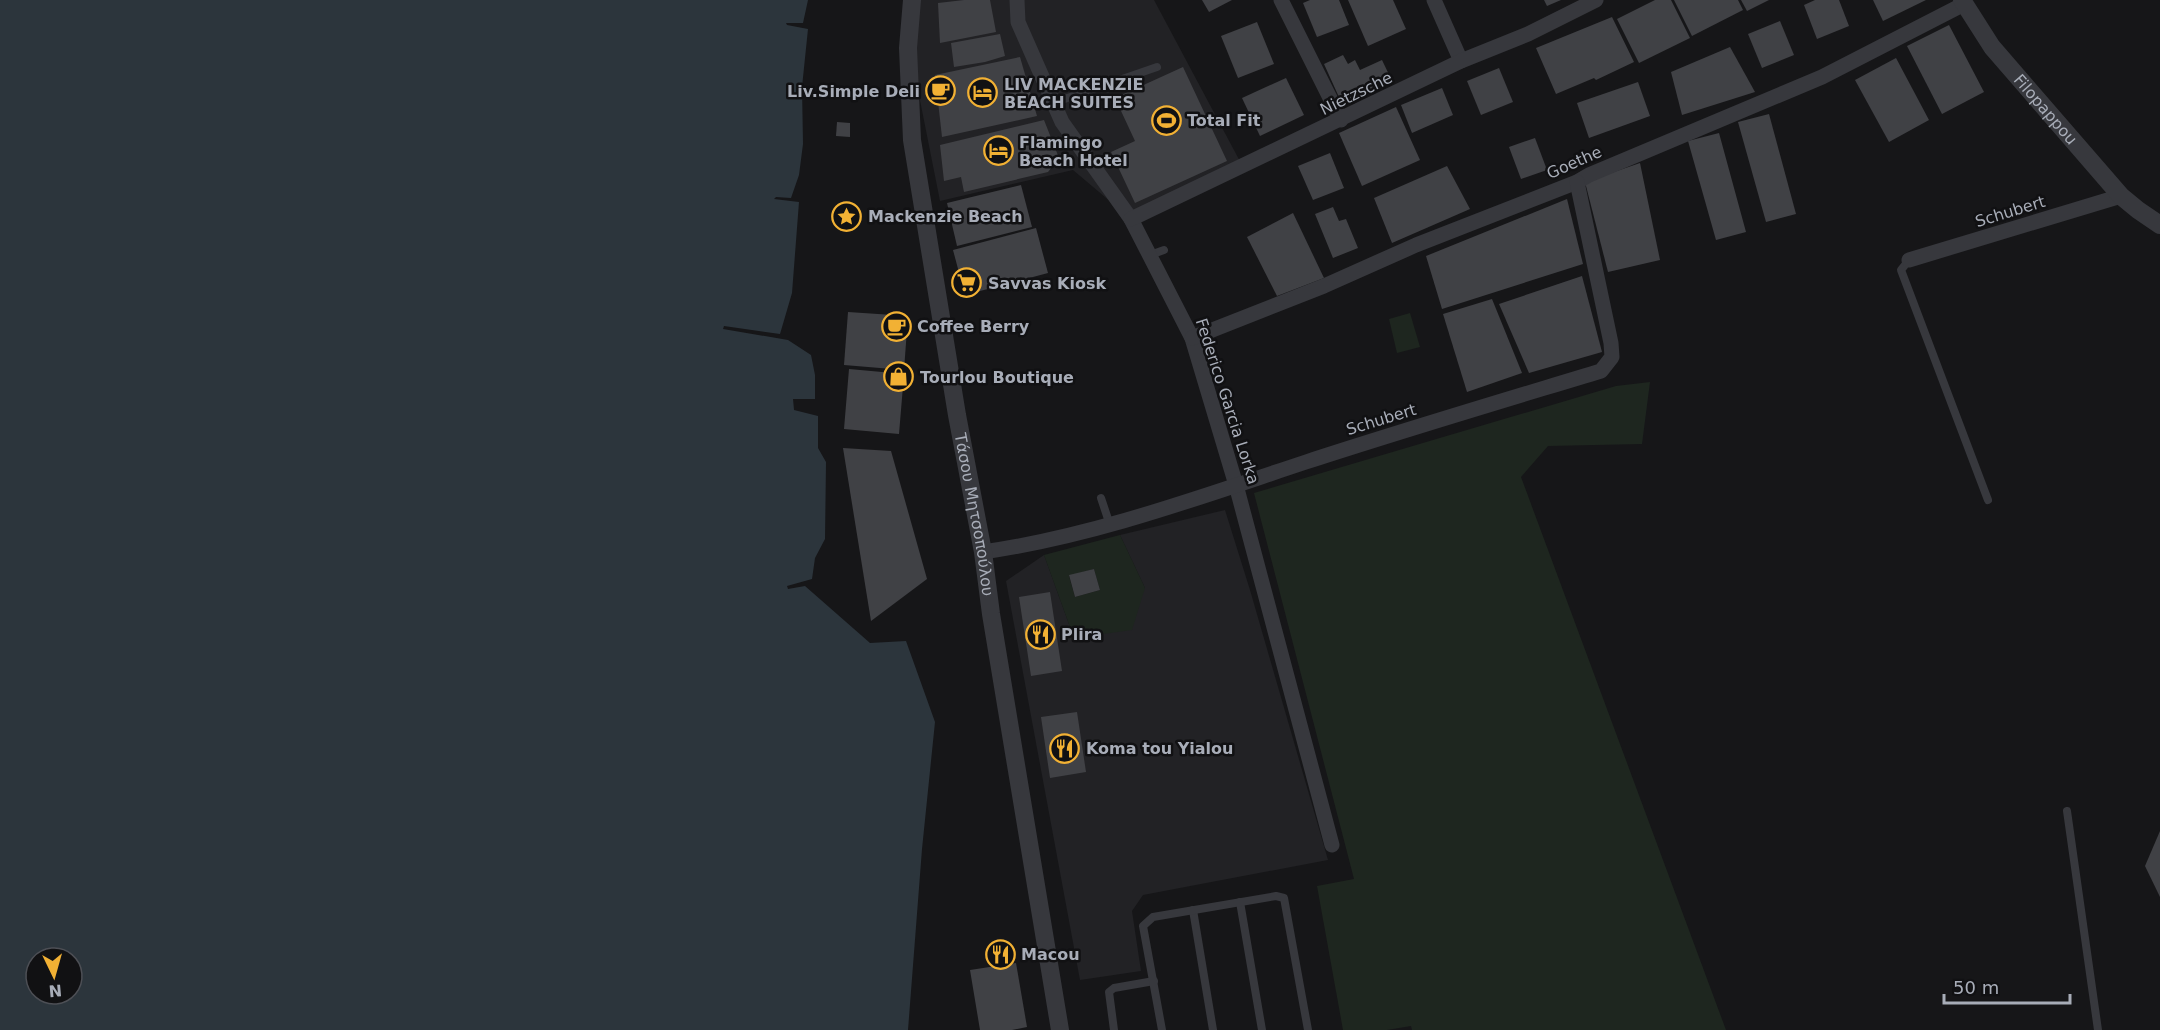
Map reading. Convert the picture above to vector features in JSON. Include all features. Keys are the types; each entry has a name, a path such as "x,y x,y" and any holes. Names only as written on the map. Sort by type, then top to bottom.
{"street":[{"name":"Τάσου Μητσοπούλου","path":"912,0 908,48 912,140 957,415 983,552 991,614 1060,1030"},
{"name":"Federico Garcia Lorka","path":"1017,0 1018,22 1062,122 1157,252 1176,293 1192,338 1236,485 1332,845"},
{"path":"1281,0 1341,120"},
{"path":"1434,0 1461,61"},
{"name":"Nietzsche","path":"1131,219 1461,61 1528,34 1596,0"},
{"name":"Goethe","path":"1192,338 1324,286 1416,245 1577,182 1588,175 1822,77 1963,2"},
{"name":"Filopappou","path":"1963,2 1992,47 2121,196 2160,225"},
{"name":"Schubert","path":"983,552 1033,545 1110,525 1384,436 1601,371 1612,357 1611,343 1577,182"},
{"name":"Schubert","path":"1910,260 2121,196"},
{"name":"Filopappou","path":"2138,210 2160,241"}],"lane":[{"path":"1053,103 1157,67"},
{"path":"1910,260 1901,270 1988,500"},
{"path":"1101,498 1110,525"},
{"path":"2067,811 2098,1030"},
{"path":"1162,1030 1143,926 1153,918 1276,896 1284,898 1308,1030"},
{"path":"1240,902 1262,1030"},
{"path":"1193,910 1213,1030"},
{"path":"1114,1030 1109,992 1114,988 1154,981"}],"shaded area":[{"path":"0,0 808,0 803,23 786,23 808,29 802,87 803,144 799,175 791,198 776,197 774,199 799,202 792,293 780,334 724,326 723,329 788,340 811,355 815,375 815,399 793,399 794,410 818,416 818,448 826,462 825,539 815,558 812,579 787,586 788,589 805,586 870,643 906,641 935,722 922,849 908,1030 0,1030"},
{"path":"920,0 1154,0 1243,167 1131,219 1073,170 940,201 910,50"},
{"path":"1410,313 1420,347 1397,353 1389,319"},
{"path":"1650,382 1642,444 1548,446 1521,477 1726,1030 1412,1030 1411,1026 1387,1030 1343,1030 1317,886 1354,879 1254,493 1616,386"},
{"path":"1225,510 1328,860 1143,895 1132,911 1141,971 1080,980 1006,581 1044,555 1074,638 1145,588 1120,535"},
{"path":"1120,535 1145,588 1132,630 1074,638 1044,555","holes":["1094,569 1100,590 1075,597 1069,576"]}],"building":[{"path":"990,0 996,32 940,43 938,3"},
{"path":"1202,0 1232,0 1209,12"},
{"path":"1310,0 1339,0 1349,25 1317,37 1303,3"},
{"path":"1348,0 1393,0 1406,29 1368,46"},
{"path":"1544,0 1561,0 1547,6"},
{"path":"1655,0 1671,0 1690,38 1639,63 1617,19"},
{"path":"1674,0 1738,0 1743,10 1692,36"},
{"path":"1741,0 1769,0 1747,11"},
{"path":"1815,0 1839,0 1849,26 1817,39 1804,5"},
{"path":"1873,0 1926,0 1883,21"},
{"path":"1612,17 1634,62 1596,80 1594,78 1556,94 1536,48"},
{"path":"1780,21 1794,55 1762,68 1748,34"},
{"path":"1257,22 1274,64 1238,78 1221,36"},
{"path":"1949,25 1984,92 1942,114 1907,46"},
{"path":"1000,34 1005,56 954,67 951,43"},
{"path":"1730,47 1755,92 1682,115 1671,72"},
{"path":"1343,55 1348,64 1355,60 1360,70 1382,60 1393,83 1343,106 1324,64"},
{"name":"LIV MACKENZIE BEACH SUITES","path":"1020,57 1037,116 942,137 935,75"},
{"path":"1896,58 1929,120 1889,142 1855,80"},
{"name":"Total Fit","path":"1183,67 1227,161 1135,203 1111,152 1135,141 1115,98"},
{"path":"1499,68 1513,102 1481,115 1467,81"},
{"path":"1286,78 1304,115 1260,136 1242,98"},
{"path":"1638,82 1650,116 1589,138 1577,103"},
{"path":"1442,88 1453,115 1412,133 1401,105"},
{"path":"1396,107 1420,160 1362,186 1339,133"},
{"path":"1769,114 1796,214 1766,222 1738,122"},
{"name":"Flamingo Beach Hotel","path":"1044,120 1059,158 1048,172 964,192 961,177 944,181 940,145"},
{"path":"837,122 850,123 850,137 836,136"},
{"path":"1719,133 1746,232 1716,240 1688,141"},
{"path":"1535,138 1547,170 1521,179 1509,147"},
{"path":"1330,153 1344,188 1313,200 1298,166"},
{"path":"1640,163 1660,260 1608,272 1585,182"},
{"path":"1447,166 1470,209 1392,243 1374,198"},
{"path":"1021,185 1032,227 957,246 947,203"},
{"path":"1567,199 1583,264 1442,309 1426,256"},
{"path":"1333,207 1339,221 1346,219 1358,248 1333,258 1315,214"},
{"path":"1293,213 1324,278 1277,296 1247,237"},
{"path":"1036,228 1048,273 965,295 953,250"},
{"path":"1582,276 1602,352 1529,373 1499,304"},
{"path":"1492,299 1522,373 1467,392 1443,314"},
{"path":"848,312 908,316 904,370 844,365"},
{"path":"849,369 904,374 899,434 844,429"},
{"path":"843,448 891,451 927,579 871,621"},
{"path":"1094,569 1100,590 1075,597 1069,575"},
{"name":"Plira","path":"1050,592 1062,671 1031,676 1019,597"},
{"path":"1077,712 1086,772 1050,778 1041,717"},
{"path":"2160,831 2160,897 2145,866"},
{"path":"1016,963 1027,1027 1012,1030 980,1030 970,970"}],"place":[{"name":"Liv.Simple Deli","path":"941,91"},
{"name":"LIV MACKENZIE BEACH SUITES","path":"983,93"},
{"name":"Total Fit","path":"1166,120"},
{"name":"Flamingo Beach Hotel","path":"998,151"},
{"name":"Mackenzie Beach","path":"847,216"},
{"name":"Savvas Kiosk","path":"967,283"},
{"name":"Coffee Berry","path":"896,326"},
{"name":"Tourlou Boutique","path":"899,377"},
{"name":"Plira","path":"1040,634"},
{"name":"Koma tou Yialou","path":"1065,748"},
{"name":"Macou","path":"1000,954"}]}
